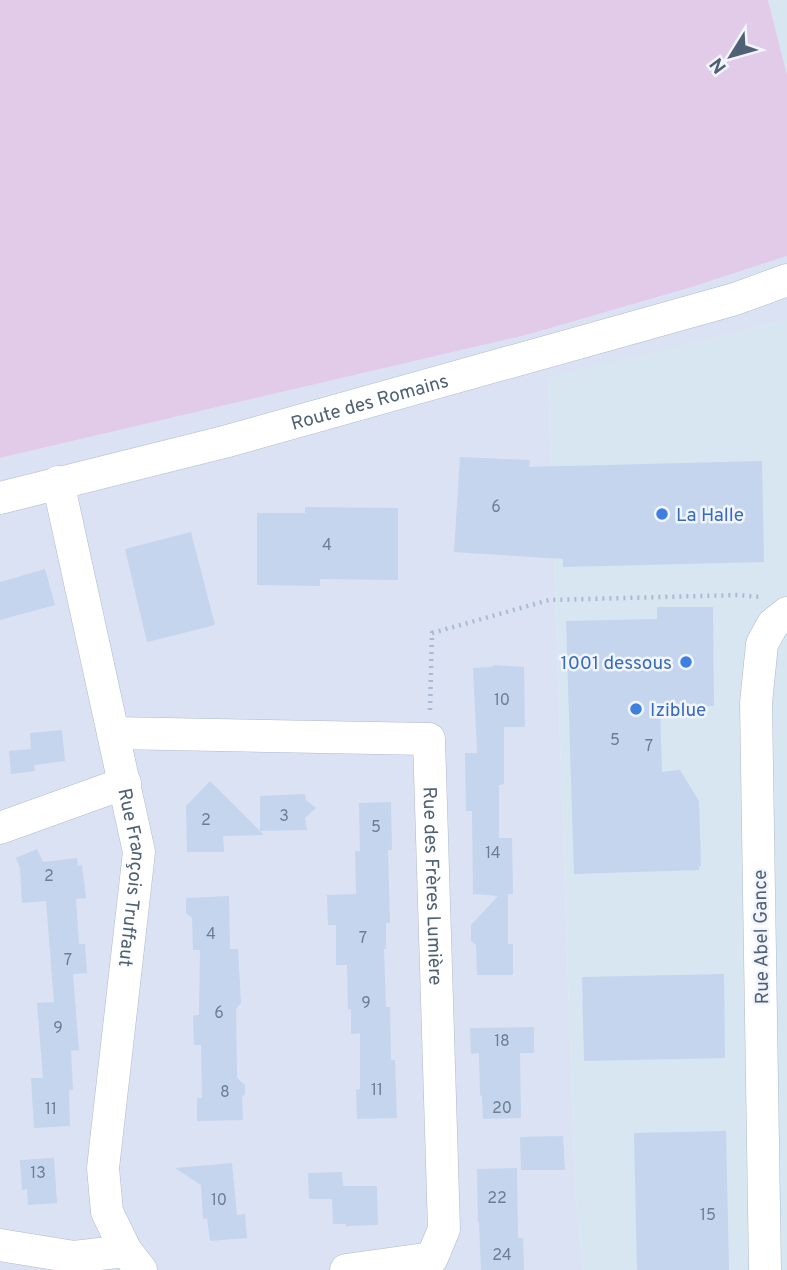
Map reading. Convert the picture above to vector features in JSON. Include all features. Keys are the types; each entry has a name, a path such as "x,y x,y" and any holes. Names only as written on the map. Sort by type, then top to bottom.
{"street":[{"name":"Route des Romains","path":"0,498 214,444 735,299 787,280"},
{"name":"Route des Romains","path":"735,299 787,292"},
{"name":"Rue François Truffaut","path":"58,482 139,852 103,1168 107,1212 133,1261"},
{"name":"Rue Abel Gance","path":"765,1270 756,703 762,644 773,624 775,605"},
{"path":"114,733 429,739"},
{"name":"Rue des Frères Lumière","path":"346,1270 432,1258 444,1229 429,739"},
{"path":"0,828 125,783"},
{"path":"0,1245 74,1257 133,1261"}],"path":[{"path":"429,739 432,633 549,600 738,595 775,605"}],"shaded area":[{"path":"0,0 768,0 787,75 787,256 530,334 0,458"},
{"path":"768,0 787,0 787,75"},
{"path":"787,256 787,320 548,378 575,1189 583,1270 0,1270 0,458 530,334"},
{"path":"787,320 787,1270 583,1270 575,1189 548,377"}],"building":[{"name":"La Halle","path":"460,457 530,460 529,467 762,461 764,562 563,567 563,559 454,552"},
{"path":"305,507 398,508 398,580 320,579 320,586 257,585 257,513 305,513"},
{"path":"191,532 215,625 147,642 125,549"},
{"path":"45,569 55,605 0,620 0,582"},
{"path":"657,607 713,607 714,706 660,707 662,772 680,770 699,801 701,866 699,870 574,874 566,621 657,619"},
{"path":"494,665 524,667 525,727 504,727 504,784 499,785 499,838 512,838 513,894 508,894 508,944 513,944 513,975 477,975 476,945 471,941 471,925 498,896 473,894 472,811 466,811 465,753 477,753 473,668"},
{"path":"62,730 65,761 34,765 35,771 11,774 9,751 31,749 30,733"},
{"path":"210,781 264,835 223,836 224,852 187,852 186,806"},
{"path":"305,794 306,800 316,808 305,818 307,830 260,831 260,796"},
{"path":"391,802 392,850 388,850 390,923 386,923 384,949 386,1007 390,1007 391,1060 395,1060 397,1118 357,1119 360,1033 351,1034 347,965 336,965 336,925 328,925 327,895 356,894 355,851 360,851 359,803"},
{"path":"37,849 43,862 77,858 78,866 82,865 86,898 76,899 79,944 85,944 87,973 73,974 79,1050 71,1051 73,1090 69,1090 70,1126 34,1128 31,1078 43,1078 37,1003 54,1002 46,901 22,903 20,868 16,858"},
{"path":"229,896 230,949 238,949 241,1003 236,1009 237,1078 245,1085 245,1094 242,1097 243,1120 197,1121 197,1098 202,1098 201,1045 194,1045 193,1016 199,1015 200,950 193,950 192,918 186,913 186,898"},
{"path":"724,974 725,1058 584,1061 582,977"},
{"path":"534,1027 534,1053 520,1053 521,1118 483,1119 479,1053 471,1054 470,1028"},
{"path":"726,1131 729,1270 637,1270 634,1133"},
{"path":"563,1136 565,1170 521,1170 520,1137"},
{"path":"54,1158 57,1203 28,1205 27,1189 22,1190 20,1160"},
{"path":"232,1163 237,1215 245,1214 247,1238 210,1241 207,1218 203,1219 201,1185 175,1168"},
{"path":"517,1168 518,1238 523,1238 524,1270 481,1270 477,1169"},
{"path":"342,1172 343,1186 377,1186 378,1225 333,1224 332,1199 309,1199 308,1173"}],"place":[{"name":"La Halle","path":"662,514"},
{"name":"1001 dessous","path":"686,662"},
{"name":"Iziblue","path":"636,709"}]}
